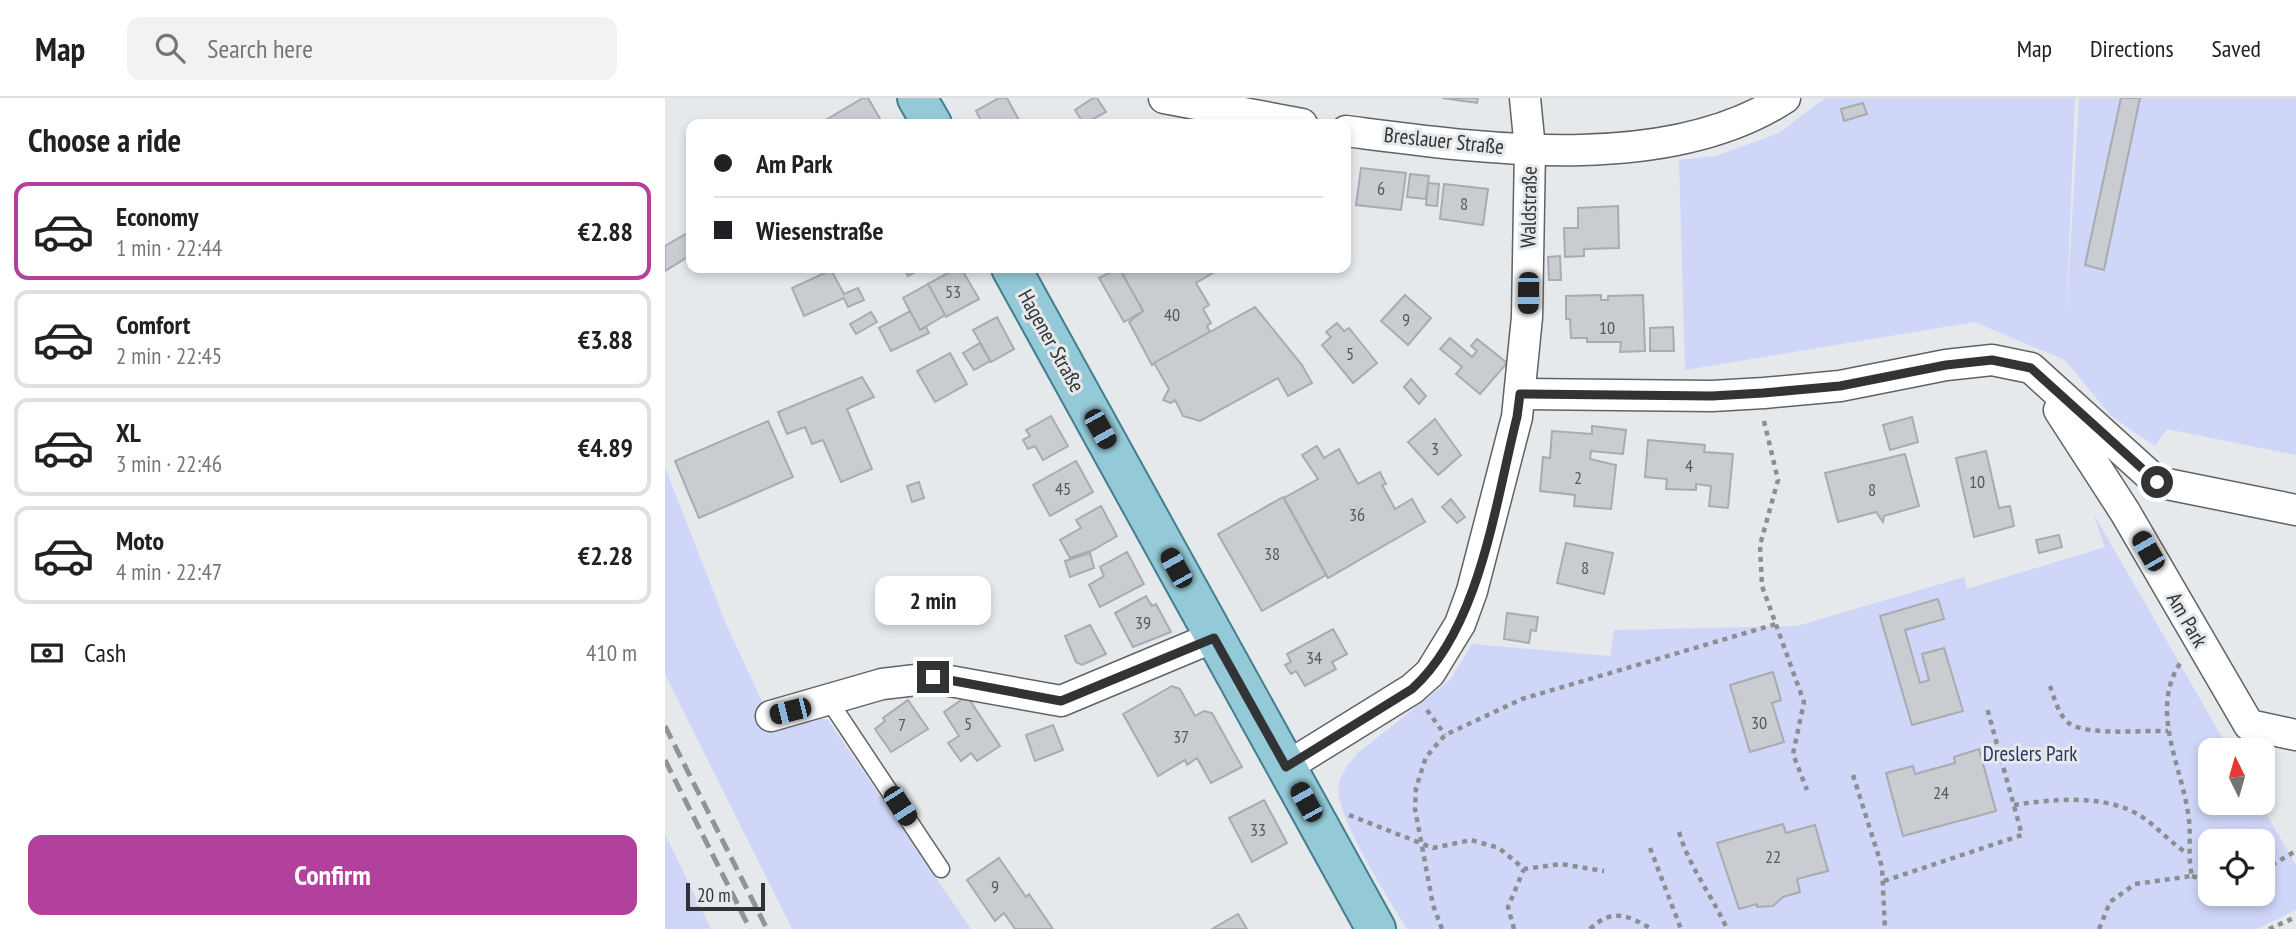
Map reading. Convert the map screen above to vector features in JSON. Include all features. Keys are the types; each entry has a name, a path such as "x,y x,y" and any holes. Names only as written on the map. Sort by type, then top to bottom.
{"main road":[{"path":"917,98 929,119"},
{"name":"Hagener Straße","path":"1014,273 1376,929"}],"street":[{"path":"1164,98 1275,119"},
{"name":"Waldstraße","path":"1286,767 1412,689 1430,673 1448,648 1472,591 1517,417 1520,394 1527,317 1530,149 1525,98"},
{"name":"Breslauer Straße","path":"1351,132 1481,148 1577,150 1664,142 1725,126 1785,98"},
{"path":"1520,394 1712,396 1763,393 1840,386 1946,365 1992,360 2031,368 2157,482 2296,510"},
{"name":"Am Park","path":"2031,368 2125,512 2249,725 2296,735"},
{"path":"771,716 830,702 882,684 933,677 1061,701 1214,638"}],"lane":[{"path":"830,702 941,869"}],"path":[{"path":"1763,393 1764,428 1778,480 1760,545 1762,586 1804,702 1794,754 1807,790"},
{"path":"1442,929 1433,905 1415,809 1416,788 1426,757 1445,735 1522,699 1776,624"},
{"path":"2192,876 2187,853 2191,840 2188,811 2168,731 2168,694 2174,673 2197,638"},
{"path":"2050,685 2063,717 2070,724 2104,730 2168,731"},
{"path":"1884,881 2022,835 1987,708"},
{"path":"1853,775 1884,881 1885,929"},
{"path":"2014,805 2051,800 2120,806 2140,816 2187,853"},
{"path":"1315,819 1349,815 1433,848 1471,840 1499,848 1524,869 1561,864 1604,871"},
{"path":"1679,832 1690,866 1714,900 1727,929"},
{"path":"1650,848 1681,929"},
{"path":"2275,863 2296,851"},
{"path":"1514,929 1508,907 1524,869"},
{"path":"2099,929 2110,902 2135,884 2192,876 2198,878"},
{"path":"1590,929 1602,918 1626,915 1653,929"},
{"path":"2269,929 2296,917"}],"green space":[{"path":"1825,98 2075,98 2066,324 2079,98 2296,98 2296,455 2167,429 2155,446 2111,416 2065,360 1974,322 1685,370 1679,160 1716,156 1779,133"},
{"path":"665,467 726,624 765,708 828,720 971,929 792,929 665,674"},
{"name":"Dreslers Park","path":"2093,513 2223,738 2198,738 2198,816 2268,816 2296,865 2296,910 2257,929 1407,929 1376,878 1344,814 1339,797 1339,783 1350,763 1359,752 1450,680 1472,644 1610,656 1614,630 1797,626 1964,577 1967,589 2105,547"},
{"path":"665,834 711,929 665,929"}],"building":[{"path":"863,98 868,98 880,119 827,119"},
{"path":"999,98 1007,98 1018,119 980,119 976,111"},
{"path":"1097,98 1106,112 1093,119 1081,119 1075,110"},
{"path":"1442,98 1478,98 1477,103"},
{"path":"2121,98 2140,98 2104,270 2085,265"},
{"path":"1863,103 1867,114 1844,121 1841,109"},
{"path":"1361,168 1406,173 1401,210 1356,205"},
{"path":"1410,174 1429,176 1426,199 1407,197"},
{"path":"1428,183 1439,184 1437,206 1426,205"},
{"path":"1444,184 1488,189 1483,225 1440,219"},
{"path":"1618,206 1619,248 1584,249 1584,256 1565,257 1564,228 1578,228 1578,208"},
{"path":"686,234 686,258 665,271 665,246"},
{"path":"1560,256 1561,280 1549,280 1548,257"},
{"path":"824,273 833,273 844,294 858,288 864,300 848,307 844,298 804,316 792,288"},
{"path":"948,273 964,273 979,299 946,317 928,284"},
{"path":"1109,273 1122,273 1143,311 1124,322 1099,278"},
{"path":"1122,273 1213,273 1196,283 1209,305 1203,309 1211,323 1207,326 1210,332 1152,365 1129,322 1143,311"},
{"path":"928,284 945,315 920,330 903,298"},
{"path":"1405,295 1431,318 1408,345 1381,321"},
{"path":"1601,295 1601,300 1608,300 1608,296 1643,295 1645,351 1620,352 1621,342 1587,342 1587,338 1571,338 1570,319 1566,319 1566,296"},
{"path":"1255,307 1302,365 1312,383 1288,396 1278,378 1200,421 1183,416 1175,400 1171,403 1163,400 1169,389 1154,363"},
{"path":"910,311 920,330 926,327 929,333 891,351 879,328"},
{"path":"871,312 877,322 856,334 850,324"},
{"path":"997,317 1014,349 991,362 973,330"},
{"path":"1337,323 1344,331 1349,328 1377,363 1353,383 1322,345 1331,337 1326,332"},
{"path":"1673,327 1674,351 1650,351 1650,328"},
{"path":"1450,338 1472,357 1477,351 1471,346 1477,339 1507,363 1480,394 1456,374 1462,367 1440,349"},
{"path":"980,343 990,361 974,370 963,353"},
{"path":"950,353 967,384 935,402 917,371"},
{"path":"862,377 874,397 847,409 872,469 841,482 823,440 812,444 805,427 787,434 778,412"},
{"path":"1411,379 1426,396 1419,404 1404,387"},
{"path":"1051,416 1068,446 1043,460 1035,446 1028,449 1023,440 1030,436 1026,430"},
{"path":"1912,417 1918,442 1890,450 1883,425"},
{"path":"1435,419 1461,455 1438,475 1408,442"},
{"path":"768,421 793,477 699,518 675,461"},
{"path":"1592,426 1626,430 1623,454 1591,451 1590,459 1616,465 1611,509 1574,506 1575,495 1540,491 1543,457 1550,458 1552,431 1592,434"},
{"path":"1648,440 1705,445 1704,452 1733,454 1728,508 1709,506 1711,486 1696,484 1696,490 1666,489 1667,479 1645,477"},
{"path":"1317,446 1324,458 1339,449 1358,484 1380,472 1386,484 1382,485 1395,509 1412,499 1425,522 1328,578 1284,498 1318,479 1302,455"},
{"path":"1986,451 1999,508 2010,506 2014,526 1974,537 1956,458"},
{"path":"1905,454 1919,506 1884,516 1883,522 1876,512 1838,522 1825,473"},
{"path":"1076,461 1093,492 1050,516 1033,485"},
{"path":"919,482 924,498 912,502 907,486"},
{"path":"1283,497 1326,575 1262,611 1218,534"},
{"path":"1451,499 1465,517 1457,523 1442,507"},
{"path":"1101,506 1117,536 1093,550 1070,558 1060,540 1081,528 1076,520"},
{"path":"2059,535 2062,547 2039,553 2036,540"},
{"path":"1566,543 1613,553 1604,594 1557,583"},
{"path":"1127,552 1144,584 1100,607 1089,585 1104,576 1100,567"},
{"path":"1090,553 1094,568 1070,577 1065,561"},
{"path":"1146,596 1152,606 1156,604 1171,632 1133,647 1115,613"},
{"path":"1938,599 1944,619 1905,630 1920,683 1929,680 1922,654 1944,648 1963,711 1912,725 1880,616"},
{"path":"1507,613 1538,617 1536,631 1531,630 1529,643 1504,639"},
{"path":"1090,625 1106,654 1082,665 1076,662 1065,636"},
{"path":"1333,629 1347,654 1332,662 1336,669 1305,686 1296,671 1291,674 1285,665 1291,662 1287,654"},
{"path":"1773,672 1781,700 1772,703 1784,742 1750,752 1730,685"},
{"path":"1172,686 1180,689 1195,716 1204,711 1212,713 1242,767 1211,783 1197,758 1187,765 1185,760 1158,776 1123,714"},
{"path":"967,696 1000,746 977,761 971,753 961,761 948,743 959,736 944,712"},
{"path":"908,700 928,729 891,752 875,729 885,721 883,718"},
{"path":"1053,725 1063,750 1035,761 1026,735"},
{"path":"1979,749 1996,811 1903,836 1886,773 1913,766 1915,774 1955,763 1954,757"},
{"path":"1264,800 1287,843 1252,862 1229,818"},
{"path":"1783,824 1786,833 1815,825 1828,871 1797,879 1800,892 1783,897 1773,906 1757,907 1757,904 1739,909 1717,843"},
{"path":"999,858 1026,897 1029,894 1053,929 1015,929 1004,913 995,921 967,880"},
{"path":"1238,914 1247,929 1212,929"}],"railway":[{"path":"665,726 767,929"},
{"path":"665,760 750,929"}],"route":[{"path":"933,677 1061,701 1214,638 1286,767 1412,689 1430,673 1448,648 1472,591 1517,417 1520,394 1712,396 1763,393 1840,386 1946,365 1992,360 2031,368 2157,482"}]}
